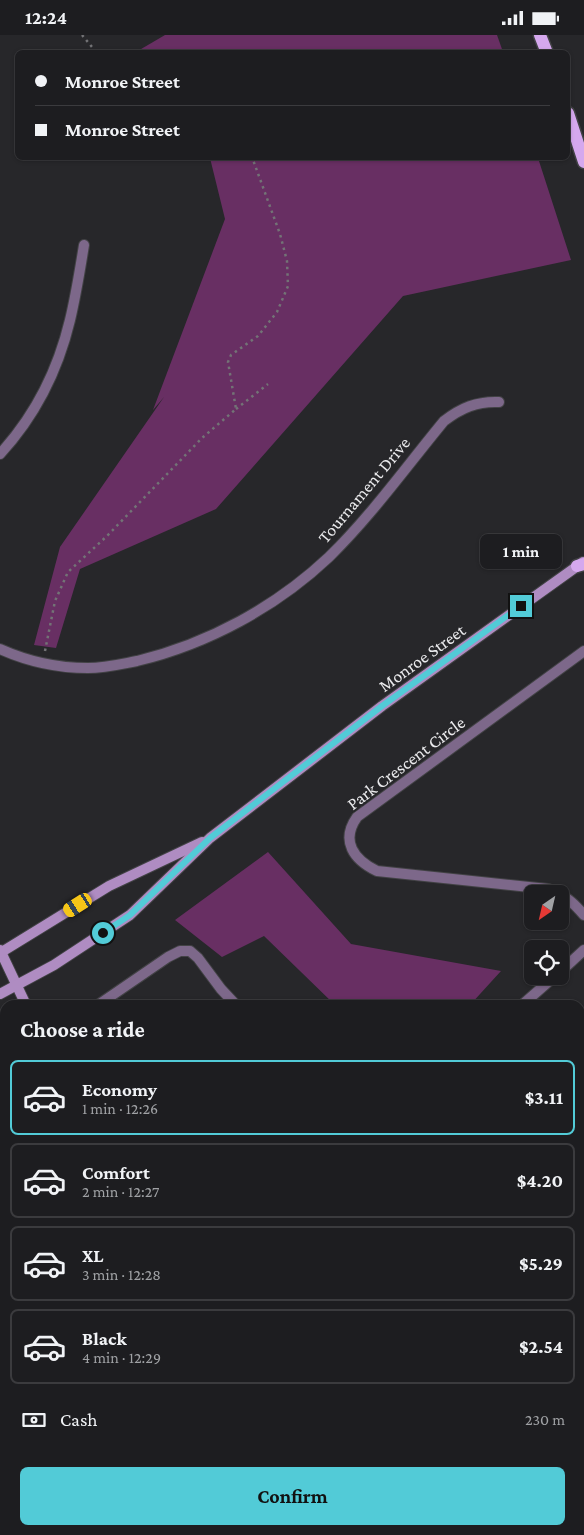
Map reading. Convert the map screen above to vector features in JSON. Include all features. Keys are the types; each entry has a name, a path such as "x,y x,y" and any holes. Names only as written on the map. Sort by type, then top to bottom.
{"main road":[{"path":"540,35 546,50"},
{"path":"570,119 584,162"},
{"name":"Monroe Street","path":"0,994 54,965 130,915 210,838 382,706 582,564"},
{"name":"Monroe Street","path":"0,952 109,886 210,838"},
{"path":"0,952 24,1000"}],"street":[{"path":"0,454 31,414 48,384 61,352 71,319 84,245"},
{"name":"Tournament Drive","path":"0,649 43,664 60,667 90,668 157,656 201,640 244,619 291,588 328,558 354,531 444,421 457,411 473,404 499,403"},
{"name":"Park Crescent Circle","path":"584,651 357,817 350,826 349,839 352,852 365,865 377,871 548,889 562,894 572,901 584,915"},
{"path":"569,963 584,950"},
{"path":"105,1000 168,957 180,951 190,951 231,1000"},
{"path":"528,1000 545,985"}],"path":[{"path":"82,35 94,50"},
{"path":"236,409 228,362 231,355 258,336 277,312 288,286 287,261 280,234 253,160"},
{"path":"43,664 55,601 68,573 107,536 202,438 268,384"}],"shaded area":[{"path":"165,35 497,35 502,50 139,50"},
{"path":"210,160 539,160 571,260 403,296 216,509 80,569 56,648 34,645 60,547 164,397 153,410 225,219"},
{"path":"268,852 351,944 501,971 475,1000 330,1000 264,936 222,957 175,920"}],"route":[{"path":"103,933 130,915 210,838 382,706 521,606"}]}
